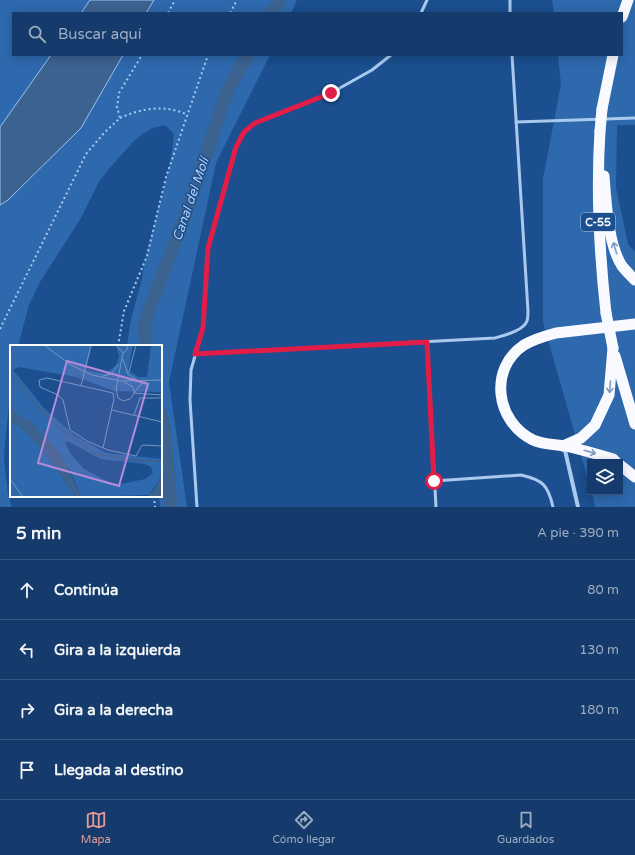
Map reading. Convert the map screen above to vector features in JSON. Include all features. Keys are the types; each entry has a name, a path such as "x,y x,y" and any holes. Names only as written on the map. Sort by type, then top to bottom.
{"highway":[{"path":"623,14 628,0"},
{"name":"C-55","path":"613,56 602,109 600,131 598,168 600,258 606,312 613,348 635,424"},
{"path":"600,131 607,203 615,250 622,266 635,280"},
{"path":"610,459 564,446 546,445 533,440 521,432 512,424 504,408 500,391 502,378 509,361 516,352 525,345 544,336 572,331 635,324"},
{"path":"564,446 581,438 596,425 609,395 613,348"},
{"path":"623,467 635,477"}],"street":[{"path":"564,446 578,507"}],"lane":[{"path":"421,12 427,0"},
{"path":"510,0 510,12"},
{"path":"197,507 190,400 191,370 203,328 208,248 236,147 244,132 255,123 331,93 372,70 390,56"},
{"path":"195,354 495,338 514,332 523,326 527,321 528,310 512,56"},
{"path":"516,122 635,118"},
{"path":"427,342 436,507"},
{"path":"434,481 521,475 535,478 545,484 550,494 553,507"}],"path":[{"path":"169,12 175,0"},
{"path":"231,12 237,0"},
{"path":"120,118 117,107 119,93 141,56"},
{"path":"118,345 124,311 147,256 166,177 208,56"},
{"path":"0,329 86,154 104,133 120,118 144,110 159,108 188,114"},
{"path":"154,497 155,507"}],"shaded area":[{"path":"0,0 90,0 82,12 12,12 12,56 50,56 0,127"},
{"path":"90,0 154,0 147,12 82,12"},
{"path":"154,0 297,0 291,12 147,12"},
{"path":"552,0 635,0 635,125 617,125 616,188 628,244 635,252 635,507 595,507 593,495 623,495 623,459 587,459 587,476 543,322 543,179 561,84 558,56 623,56 623,12 554,12"},
{"path":"50,56 122,56 81,128 8,200 0,205 0,127"},
{"path":"122,56 270,56 216,163 169,382 187,507 160,507 159,497 162,497 162,345 127,345 131,319 171,159 174,134 165,125 153,128 142,134 133,142 99,182 81,218 40,282 29,305 18,345 10,345 10,396 4,459 8,494 12,507 0,507 0,205 8,200 81,128"}],"waterway":[{"name":"Canal del Molí","path":"273,12 280,0"},
{"name":"Canal del Molí","path":"146,345 144,323 185,216 228,89 247,56"},
{"name":"Canal del Molí","path":"162,419 165,431 171,507"}],"route":[{"path":"331,93 255,123 244,132 236,147 208,248 203,328 195,354 427,342 434,481"}]}
